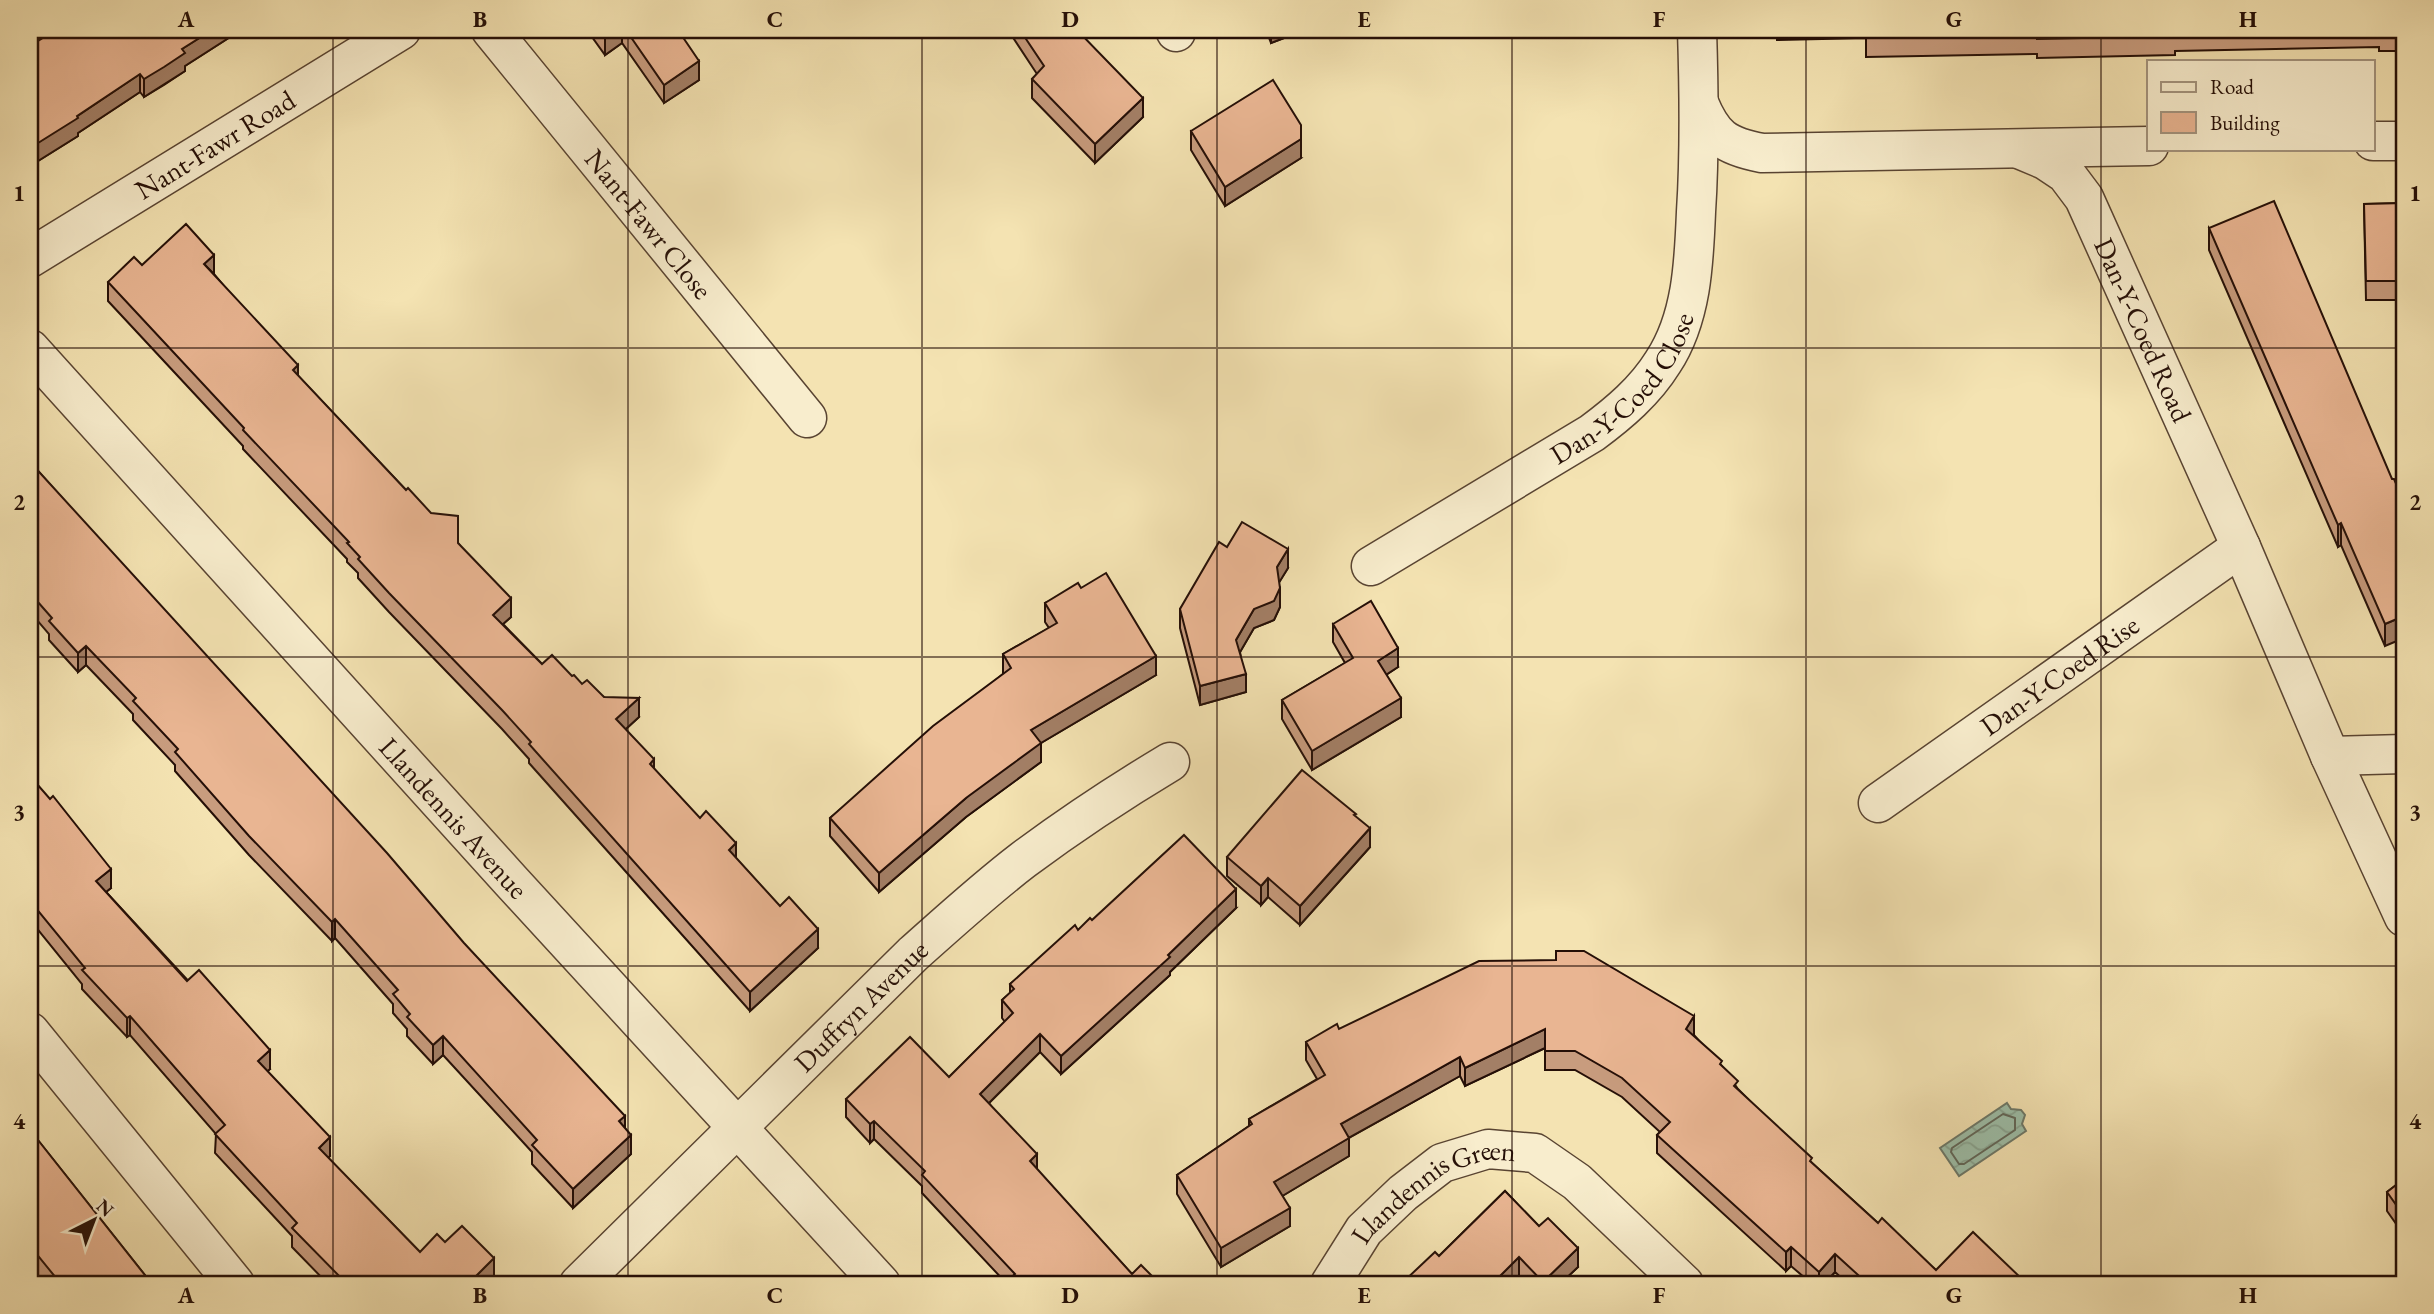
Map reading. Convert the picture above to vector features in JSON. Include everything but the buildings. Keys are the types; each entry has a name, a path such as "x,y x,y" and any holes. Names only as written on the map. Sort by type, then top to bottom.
{"street":[{"name":"Nant-Fawr Road","path":"30,258 401,30"},
{"name":"Nant-Fawr Close","path":"491,30 807,418"},
{"name":"Dan-Y-Coed Road","path":"1697,30 1699,103 1709,127 1725,140 1744,149 1762,153 2019,149 2045,160 2066,174 2084,198 2241,548 2330,756 2404,917"},
{"name":"Dan-Y-Coed Close","path":"1371,566 1592,433 1620,412 1641,391 1664,360 1681,323 1691,284 1699,157 1699,103"},
{"path":"2374,141 2404,141"},
{"path":"2019,149 2147,146"},
{"name":"Llandennis Avenue","path":"30,349 511,881 881,1284"},
{"name":"Dan-Y-Coed Rise","path":"1878,803 2241,548"},
{"path":"2330,756 2404,754"},
{"name":"Duffryn Avenue","path":"579,1284 913,954 963,909 1032,854 1170,761"},
{"path":"30,1032 235,1284"},
{"name":"Llandennis Green","path":"1330,1284 1364,1230 1403,1193 1442,1163 1488,1149 1535,1153 1577,1182 1684,1284"}],"water":[{"path":"2007,1103 2011,1109 2021,1110 2025,1115 2022,1124 2026,1131 1959,1176 1940,1148"}]}
